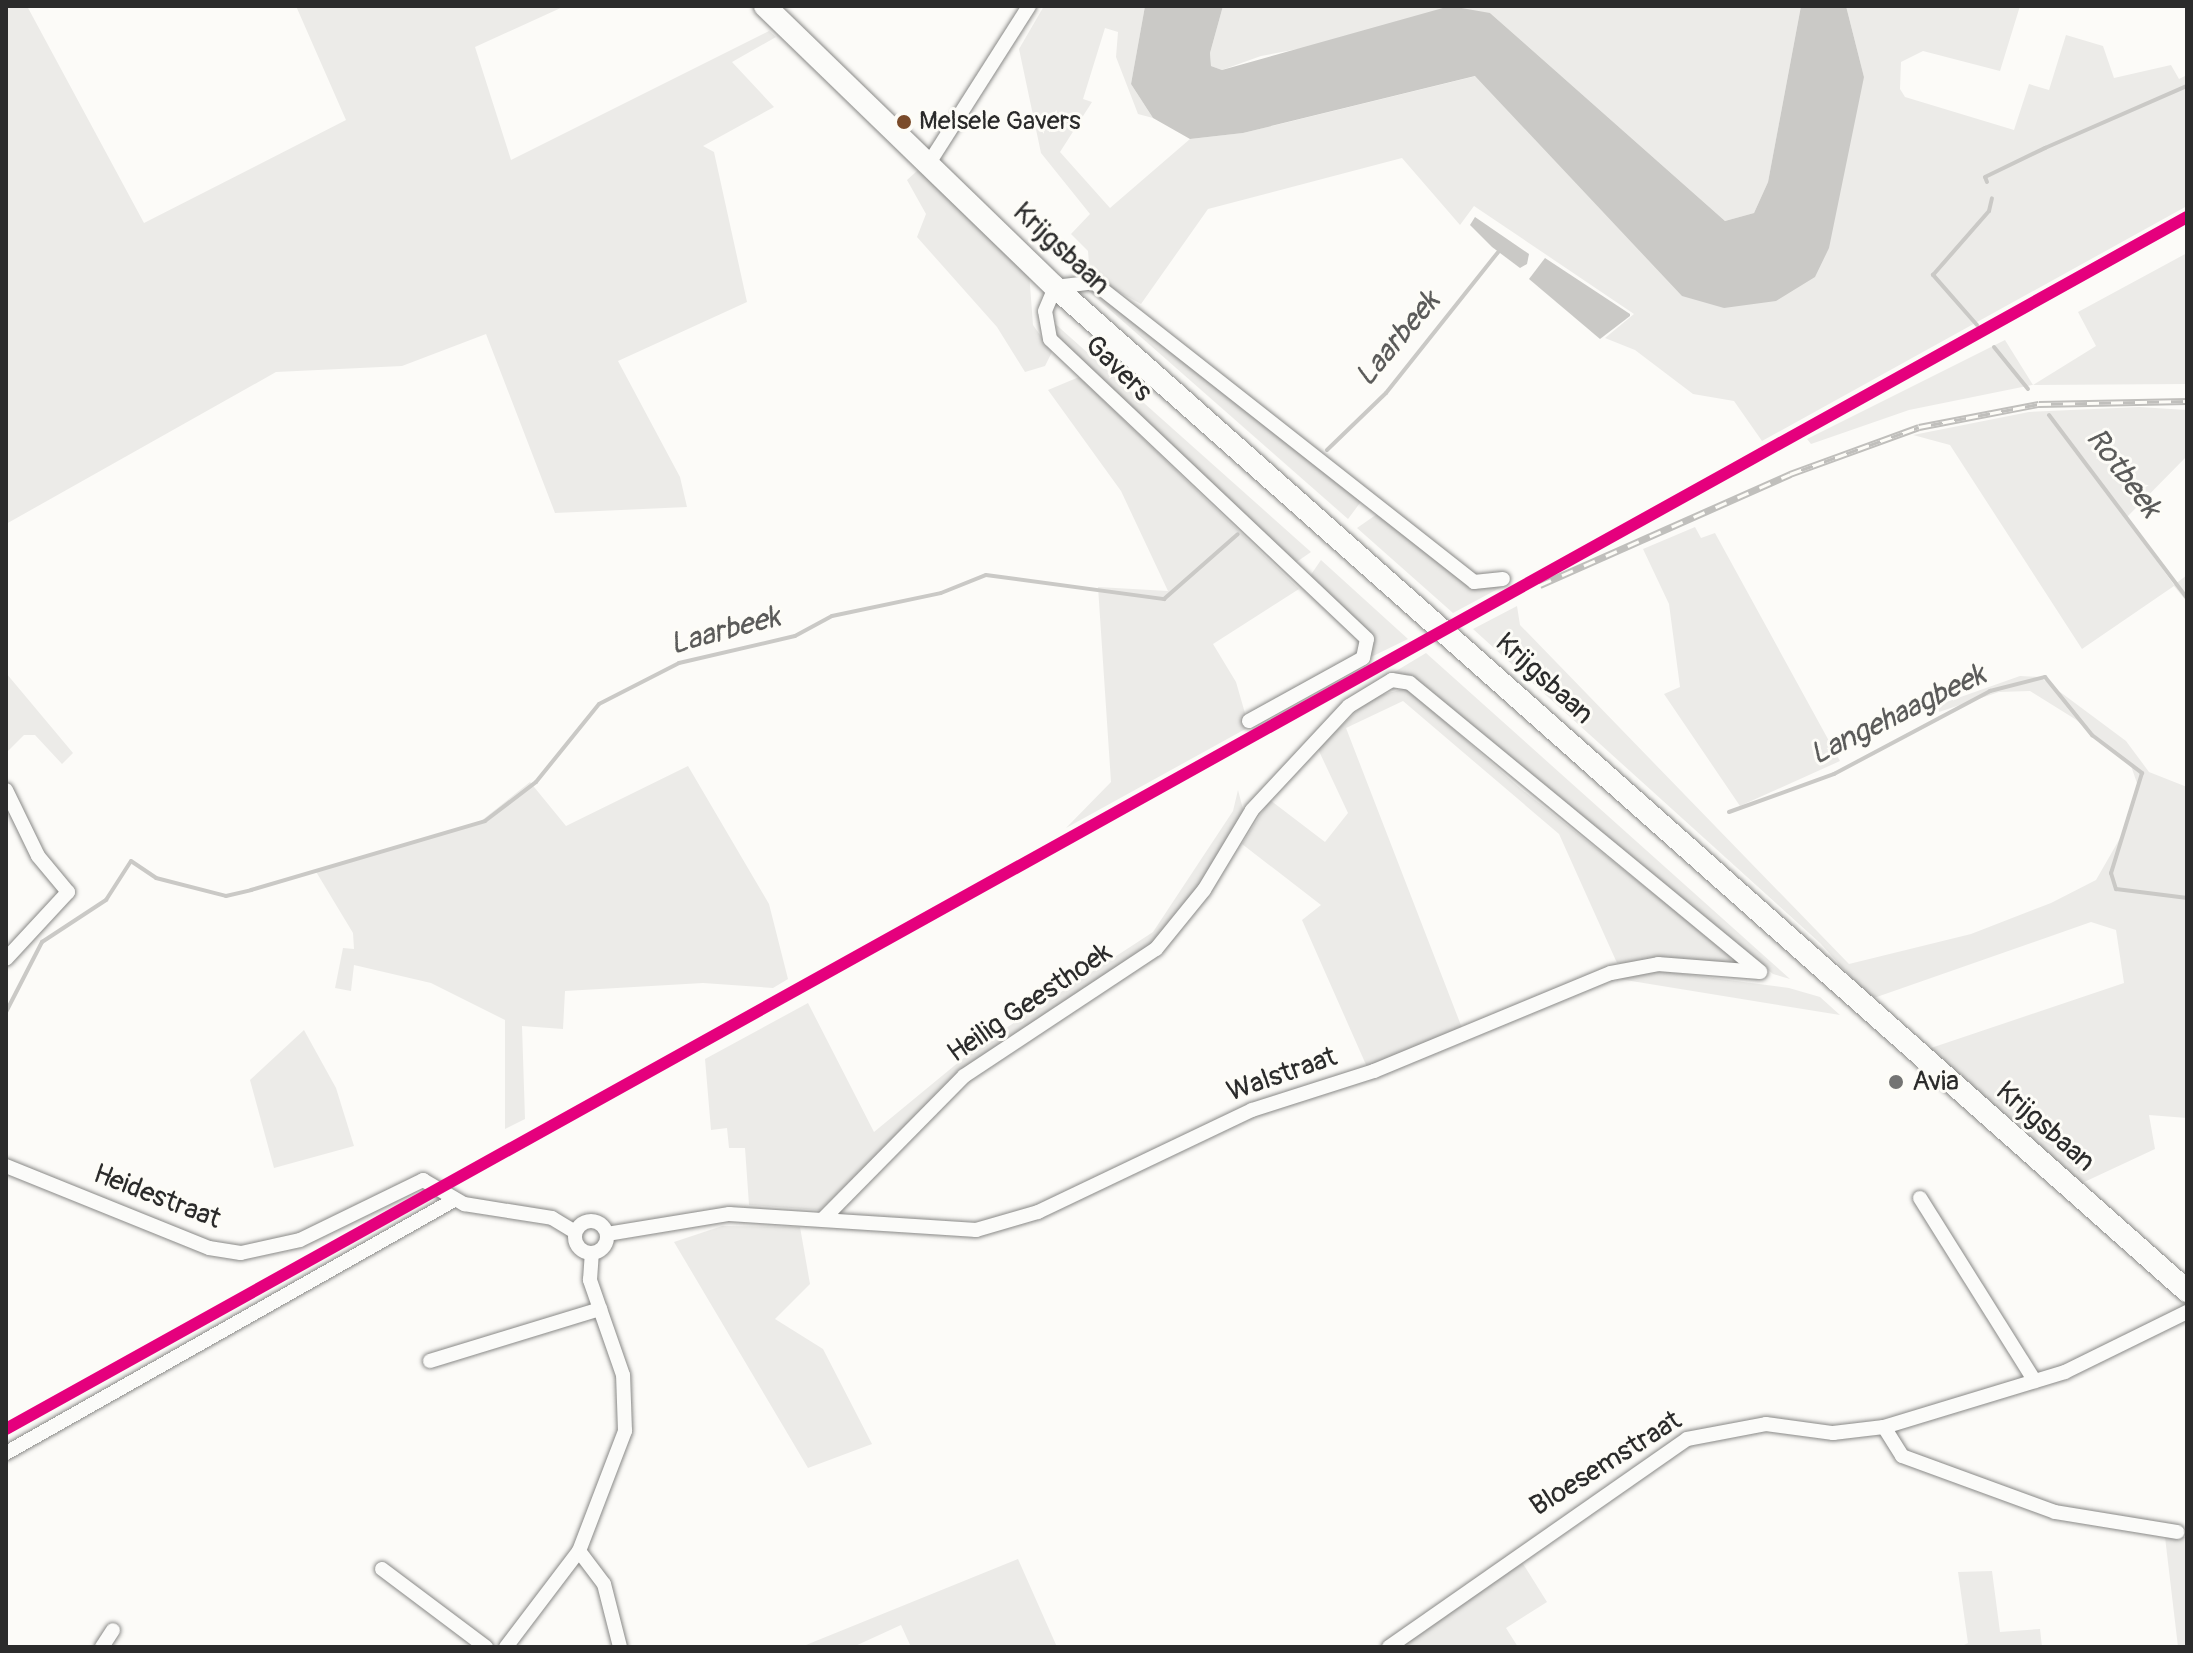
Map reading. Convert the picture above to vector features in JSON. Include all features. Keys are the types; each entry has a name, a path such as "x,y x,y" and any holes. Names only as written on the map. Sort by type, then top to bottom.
{"main road":[{"name":"Krijgsbaan","path":"765,6 1055,287 2187,1291"}],"street":[{"path":"929,163 1029,6"},
{"name":"Gavers","path":"1249,721 1363,658 1367,639 1050,339 1045,311 1055,287 1093,282 1374,499 1474,582 1503,579"},
{"name":"Heilig Geesthoek","path":"824,1218 964,1076 1156,949 1204,890 1252,810 1349,706 1392,680 1410,683"},
{"name":"Walstraat","path":"824,1218 931,1232 1008,1222 1252,1110 1374,1071 1611,973 1658,964 1760,972 1410,683"},
{"path":"6,790 38,856 68,892 6,959"},
{"name":"Heidestraat","path":"6,1166 209,1248 241,1253 300,1240 423,1180 454,1200"},
{"path":"1920,1198 2035,1381"},
{"path":"6,1453 454,1200 552,1218 575,1232"},
{"path":"575,1232 589,1221 607,1234 696,1216 824,1218"},
{"path":"575,1232 576,1244 592,1253"},
{"path":"592,1253 605,1246 607,1234"},
{"path":"506,1647 579,1551 625,1431 623,1375 600,1309 592,1253"},
{"path":"430,1361 600,1309"},
{"name":"Bloesemstraat","path":"1389,1647 1687,1439 1766,1424 1833,1433 1884,1427 2035,1381 2187,1312"},
{"path":"1884,1427 1902,1456 2055,1512 2177,1532"},
{"path":"579,1551 604,1584 620,1647"},
{"path":"382,1569 486,1647"},
{"path":"102,1647 113,1630"}],"shaded area":[{"path":"6,6 27,6 144,223 346,120 296,6 565,6 475,47 511,160 769,31 776,37 732,62 774,107 703,146 714,152 747,302 618,361 680,477 687,507 555,513 486,334 402,366 276,372 6,524"},
{"path":"1044,6 1145,6 1131,84 1153,118 1138,114 1116,57 1118,32 1105,28 1083,99 1092,102 1060,152 1110,208 1190,139 1243,133 1476,76 1724,308 1864,77 1846,6 2020,6 2000,71 1923,51 1901,62 1900,89 1905,97 2014,130 2029,84 2049,90 2066,35 2103,46 2114,78 2171,65 2179,79 2187,75 2187,206 1762,441 1734,401 1693,394 1635,350 1605,338 1634,314 1474,206 1460,225 1402,158 1208,209 1141,304 1090,276 1088,251 1071,234 1090,214 1041,153 1019,49"},
{"path":"1145,6 1223,6 1210,53 1211,66 1222,70 1450,6 1490,13 1725,221 1754,213 1768,182 1801,6 1846,6 1864,77 1829,248 1815,277 1776,301 1724,308 1682,296 1475,76 1243,133 1190,139 1153,118 1131,84"},
{"path":"1223,6 1801,6 1768,182 1754,213 1725,221 1490,13 1261,56 1222,70 1211,66 1210,53"},
{"path":"918,170 1029,272 1033,325 1052,352 1045,366 1025,372 997,327 917,237 926,214 907,180"},
{"path":"1475,217 1529,254 1527,264 1520,268 1492,247 1470,225"},
{"path":"2187,253 2187,384 2033,385 2096,346 2078,312"},
{"path":"1545,258 1630,316 1600,339 1529,279"},
{"path":"1090,286 1363,499 1348,519 1085,288"},
{"path":"1052,321 1311,552 1295,563 1056,337"},
{"path":"2005,340 2033,385 1909,410 1811,444 1807,439"},
{"path":"1079,377 1299,589 1213,644 1236,682 1249,727 1066,828 1111,782 1098,587 1168,591 1121,491 1048,390"},
{"path":"2139,407 2187,410 2187,456 2126,518 2174,585 2187,575 2187,602 2174,586 2082,649 1950,445 1913,435 2029,412"},
{"path":"1380,512 1471,587 1507,584 1453,613 1357,528"},
{"path":"1695,527 1701,538 1715,533 1840,761 1740,806 1664,694 1680,687 1669,604 1643,549"},
{"path":"1321,560 1408,639 1371,657 1371,635 1310,576"},
{"path":"1517,606 1520,625 1849,964 1971,934 2051,903 2096,880 2123,833 2138,786 2130,763 2075,719 2030,691 1999,692 1939,712 1938,705 2020,676 2040,677 2126,741 2149,772 2187,787 2187,1118 2149,1115 2155,1149 2080,1184 1928,1049 2124,983 2116,930 2091,922 1871,999 1820,943 1473,629"},
{"path":"1426,653 1790,979 1773,974 1427,688 1391,674"},
{"path":"6,673 73,753 62,764 35,735 24,735 6,753"},
{"path":"1407,688 1521,789 1730,954 1731,963 1617,963 1559,834 1403,701 1346,728 1462,1028 1367,1067 1302,920 1321,905 1242,844 1270,800 1325,842 1348,813 1318,749 1370,698"},
{"path":"688,766 769,904 788,979 773,988 703,983 565,991 563,1029 522,1026 525,1119 505,1129 505,1020 431,983 354,965 351,991 335,988 343,948 354,949 353,933 315,870 481,821 530,782 566,826"},
{"path":"1238,790 1244,813 1179,916 1148,948 964,1070 820,1210 749,1205 745,1148 729,1148 727,1128 711,1130 705,1059 808,1003 874,1132 977,1047 1153,932 1233,811"},
{"path":"1652,970 1789,988 1820,997 1840,1015 1619,979"},
{"path":"304,1030 336,1088 354,1146 274,1168 250,1080"},
{"path":"722,1226 800,1227 810,1284 775,1319 823,1349 872,1444 808,1468 674,1242"},
{"path":"2165,1537 2187,1537 2187,1647 2178,1647"},
{"path":"1018,1559 1057,1647 911,1647 901,1625 853,1647 801,1647"},
{"path":"1520,1559 1547,1602 1506,1628 1518,1647 1398,1647"},
{"path":"1992,1571 2000,1632 2040,1629 2042,1647 1960,1647 1968,1643 1958,1572"}],"waterway":[{"name":"Rotbeek","path":"1987,182 1985,177 2045,148 2187,86"},
{"name":"Rotbeek","path":"1977,325 1933,275 1989,211 1992,198"},
{"name":"Laarbeek","path":"1327,450 1386,393 1498,252"},
{"name":"Rotbeek","path":"1994,347 2028,389"},
{"name":"Rotbeek","path":"2049,415 2187,598"},
{"name":"Laarbeek","path":"6,1012 42,942 106,900 131,861 156,878 226,896 485,821 536,782 599,704 679,663 795,636 832,616 941,593 986,575 1164,599 1238,534"},
{"name":"Langehaagbeek","path":"1729,812 1834,774 1990,691 2045,677 2092,735 2142,773 2111,873 2116,889 2187,898"}],"railway":[{"path":"1540,585 1790,474 1919,427 2039,404 2187,401"}],"transit line":[{"path":"6,1429 2187,217"}],"place":[{"name":"Melsele Gavers","path":"904,122"},
{"name":"Avia","path":"1896,1082"}]}
